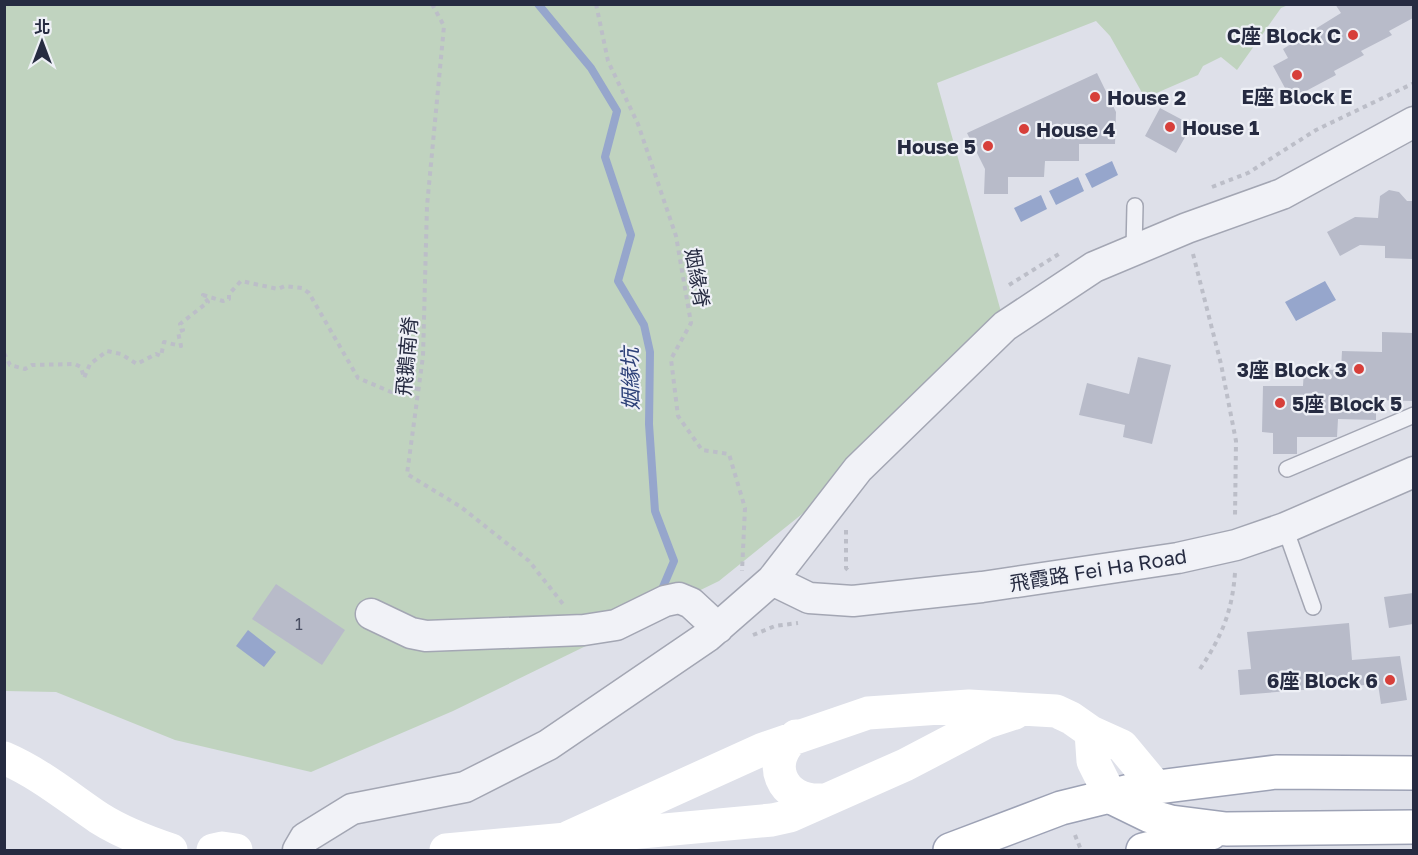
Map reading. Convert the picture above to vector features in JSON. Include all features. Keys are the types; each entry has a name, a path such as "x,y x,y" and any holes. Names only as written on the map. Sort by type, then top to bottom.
{"main road":[{"path":"568,837 796,736 868,713 969,706 1031,708 1064,714 1091,732 1122,746 1156,787"},
{"path":"446,850 772,820 790,816 821,800 905,765 987,722 1031,708"},
{"path":"1091,732 1092,761 1111,796 1150,816 1171,822 1226,829 1413,827"},
{"path":"796,736 781,755 782,779 794,795 803,799 821,800"},
{"path":"4,758 29,770 101,819 145,841 171,850"},
{"path":"950,850 1061,808 1156,787 1276,772 1413,773"},
{"path":"1143,850 1226,829"},
{"path":"213,850 222,848 236,850"}],"street":[{"path":"298,850 305,838 352,809 465,787 548,745 718,628 772,580 858,469 1005,327 1094,267 1187,228 1282,194 1413,122"},
{"name":"飛霞路 Fei Ha Road","path":"772,580 809,598 853,601 981,587 1178,558 1236,545 1285,528 1413,472"},
{"path":"370,614 411,633 426,636 584,630 616,625 665,601 679,598 691,603 718,628"}],"lane":[{"path":"1134,249 1135,206"},
{"path":"1287,469 1413,414"},
{"path":"1285,528 1312,607"}],"path":[{"name":"飛鵝南脊","path":"432,4 444,26 427,206 423,356 407,474 461,507 529,561 584,630"},
{"name":"姻緣脊","path":"596,4 608,61 638,124 676,236 691,323 670,358 678,416 702,450 729,454 745,508 741,568 743,604"},
{"path":"1207,189 1248,173 1316,130 1413,83"},
{"path":"1187,228 1221,364 1236,441 1235,521 1246,518"},
{"path":"1009,285 1070,247"},
{"path":"4,353 10,365 25,369 32,365 75,364 81,367 84,378 90,364 107,351 121,354 137,364 156,354 161,356 164,342 181,346 178,332 183,330 180,324 208,302 203,295 224,301 229,299 229,294 242,281 278,289 285,286 302,288 309,293 358,378 390,392 398,386 419,389"},
{"path":"846,526 846,568 856,579"},
{"path":"1200,669 1222,635 1233,597 1235,570 1224,572"},
{"path":"747,638 775,626 806,623"}],"green space":[{"path":"5,5 1288,5 1281,8 1237,70 1221,57 1203,66 1198,75 1145,98 1110,36 1096,21 937,83 1005,326 858,469 719,581 453,711 311,772 175,740 56,692 5,691"}],"water":[{"path":"1112,161 1118,175 1092,188 1085,174"},
{"path":"1078,177 1084,191 1056,205 1049,191"},
{"path":"1041,195 1047,209 1021,222 1014,208"},
{"path":"1325,281 1336,300 1296,321 1285,302"},
{"path":"248,630 276,652 264,667 236,646"}],"building":[{"path":"1335,4 1413,4 1413,18 1389,31 1392,35 1361,51 1364,55 1334,71 1336,75 1291,99 1273,66 1288,58 1283,49 1341,13"},
{"path":"1097,73 1116,112 1115,144 1079,144 1079,161 1045,161 1044,177 1008,177 1008,194 984,194 985,169 967,133"},
{"name":"House 1","path":"1160,108 1192,125 1176,153 1145,136"},
{"path":"1389,190 1399,192 1407,201 1413,201 1413,259 1385,258 1385,246 1360,245 1340,256 1327,232 1355,217 1378,218 1380,196"},
{"path":"1382,332 1413,333 1413,401 1376,400 1376,420 1338,419 1337,437 1297,437 1297,454 1273,454 1273,433 1262,432 1263,386 1303,386 1304,369 1341,370 1342,351 1382,352"},
{"path":"1138,357 1171,365 1152,444 1123,437 1125,425 1079,415 1087,383 1129,394"},
{"path":"276,584 345,630 322,665 252,619"},
{"path":"1413,593 1413,624 1389,628 1384,597"},
{"path":"1349,623 1352,660 1400,656 1407,700 1381,704 1378,684 1240,695 1238,670 1251,669 1247,632"}],"waterway":[{"name":"姻緣坑","path":"538,4 591,68 617,111 605,157 631,235 618,281 644,325 650,352 649,424 655,511 674,561 660,594"}],"place":[{"name":"C座 Block C","path":"1353,35"},
{"name":"E座 Block E","path":"1297,75"},
{"name":"House 2","path":"1095,97"},
{"name":"House 1","path":"1170,127"},
{"name":"House 4","path":"1024,129"},
{"name":"House 5","path":"988,146"},
{"name":"3座 Block 3","path":"1359,369"},
{"name":"5座 Block 5","path":"1280,403"},
{"name":"6座 Block 6","path":"1390,680"}]}
